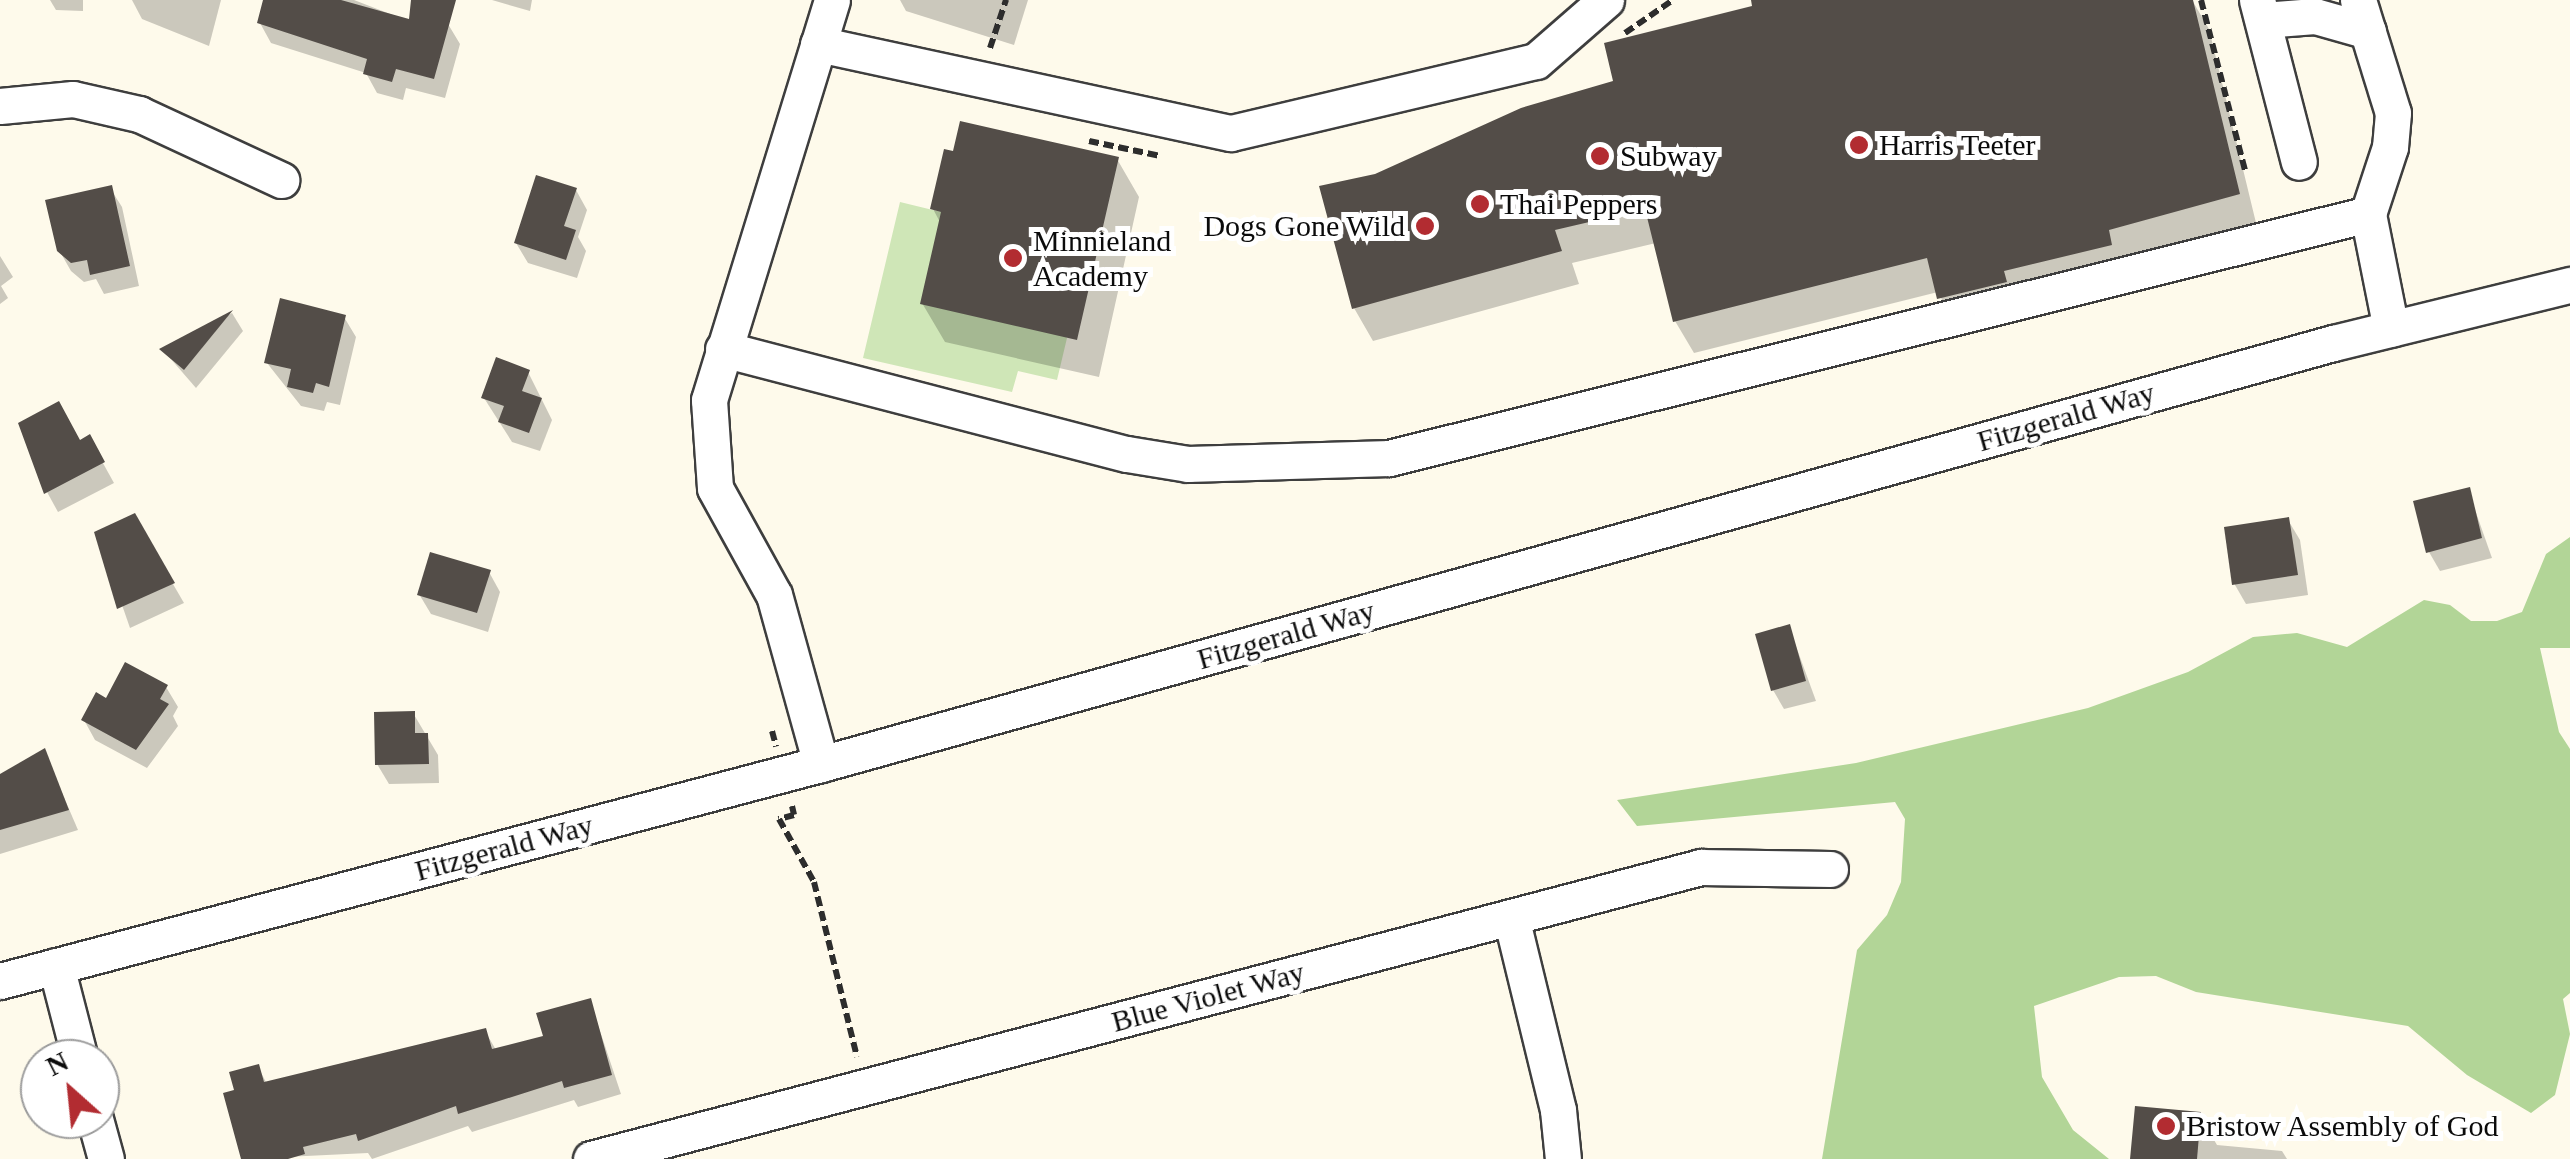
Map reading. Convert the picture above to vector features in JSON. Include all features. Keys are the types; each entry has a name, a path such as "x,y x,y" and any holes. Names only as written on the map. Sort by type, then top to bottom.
{"street":[{"path":"822,764 774,595 716,488 709,400 832,0"},
{"path":"818,44 1231,133 1536,60 1606,0"},
{"path":"2299,162 2260,10 2363,16 2393,113 2390,147 2368,214 2390,329"},
{"path":"0,106 73,99 139,114 281,180"},
{"path":"723,349 1142,457 1188,464 1389,458 2368,214"},
{"name":"Fitzgerald Way","path":"0,981 784,775 2390,329 2570,285"},
{"name":"Blue Violet Way","path":"590,1159 1702,868 1830,869"},
{"path":"1512,917 1558,1110 1563,1159"},
{"path":"56,966 75,1039"}],"path":[{"path":"2201,0 2245,170"},
{"path":"772,731 794,815 780,820 814,882 864,1088"}],"green space":[{"path":"900,202 941,212 1067,338 1057,380 1018,371 1012,392 863,358"},
{"path":"2570,537 2570,648 2540,648 2559,732 2570,749 2570,993 2563,999 2570,1034 2555,1095 2531,1113 2467,1075 2408,1026 2196,992 2156,976 2119,977 2034,1006 2042,1077 2073,1130 2109,1159 1822,1159 1857,950 1887,915 1901,882 1905,819 1895,802 1637,826 1617,800 1856,763 2088,708 2188,672 2253,637 2297,633 2347,647 2424,600 2450,605 2471,621 2497,621 2522,612 2546,554"}],"building":[{"path":"263,0 341,0 409,19 411,0 456,0 434,79 396,69 392,82 363,74 367,59 257,23"},
{"name":"Harris Teeter","path":"1751,0 2193,0 2240,194 2109,230 2112,245 2004,271 2007,282 1937,299 1927,258 1673,322 1645,209 1555,230 1562,251 1352,309 1319,186 1375,174 1521,108 1613,81 1604,43 1752,6"},
{"name":"Minnieland Academy","path":"960,121 1119,157 1077,340 920,304 941,212 930,209 944,149 953,151"},
{"path":"536,175 577,188 564,226 576,230 566,260 514,243"},
{"path":"112,185 130,266 90,275 87,260 71,263 57,251 45,200"},
{"path":"280,298 346,315 329,387 316,383 313,393 287,387 291,369 264,363"},
{"path":"233,310 184,370 159,349"},
{"path":"496,357 530,370 522,391 542,398 529,433 498,422 504,406 481,398"},
{"path":"59,401 80,440 90,434 105,462 44,494 18,423"},
{"path":"2470,487 2482,538 2426,553 2413,501"},
{"path":"135,513 175,583 117,609 94,532"},
{"path":"2289,517 2298,575 2232,585 2224,527"},
{"path":"430,552 491,570 477,613 417,595"},
{"path":"1790,624 1806,681 1771,691 1755,634"},
{"path":"125,662 168,685 160,699 169,704 136,750 81,720 96,692 106,698"},
{"path":"415,711 415,733 428,733 429,764 375,765 374,712"},
{"path":"45,748 69,810 0,830 0,774"},
{"path":"591,998 612,1075 564,1088 562,1081 458,1114 456,1106 358,1141 356,1134 303,1147 305,1154 288,1159 241,1159 223,1093 234,1090 229,1072 259,1064 264,1082 486,1028 492,1049 543,1036 536,1013"},
{"name":"Bristow Assembly of God","path":"2135,1106 2201,1112 2197,1159 2130,1159"}],"place":[{"name":"Harris Teeter","path":"1859,145"},
{"name":"Subway","path":"1600,156"},
{"name":"Thai Peppers","path":"1480,204"},
{"name":"Dogs Gone Wild","path":"1425,226"},
{"name":"Minnieland Academy","path":"1013,258"},
{"name":"Bristow Assembly of God","path":"2166,1126"}]}
